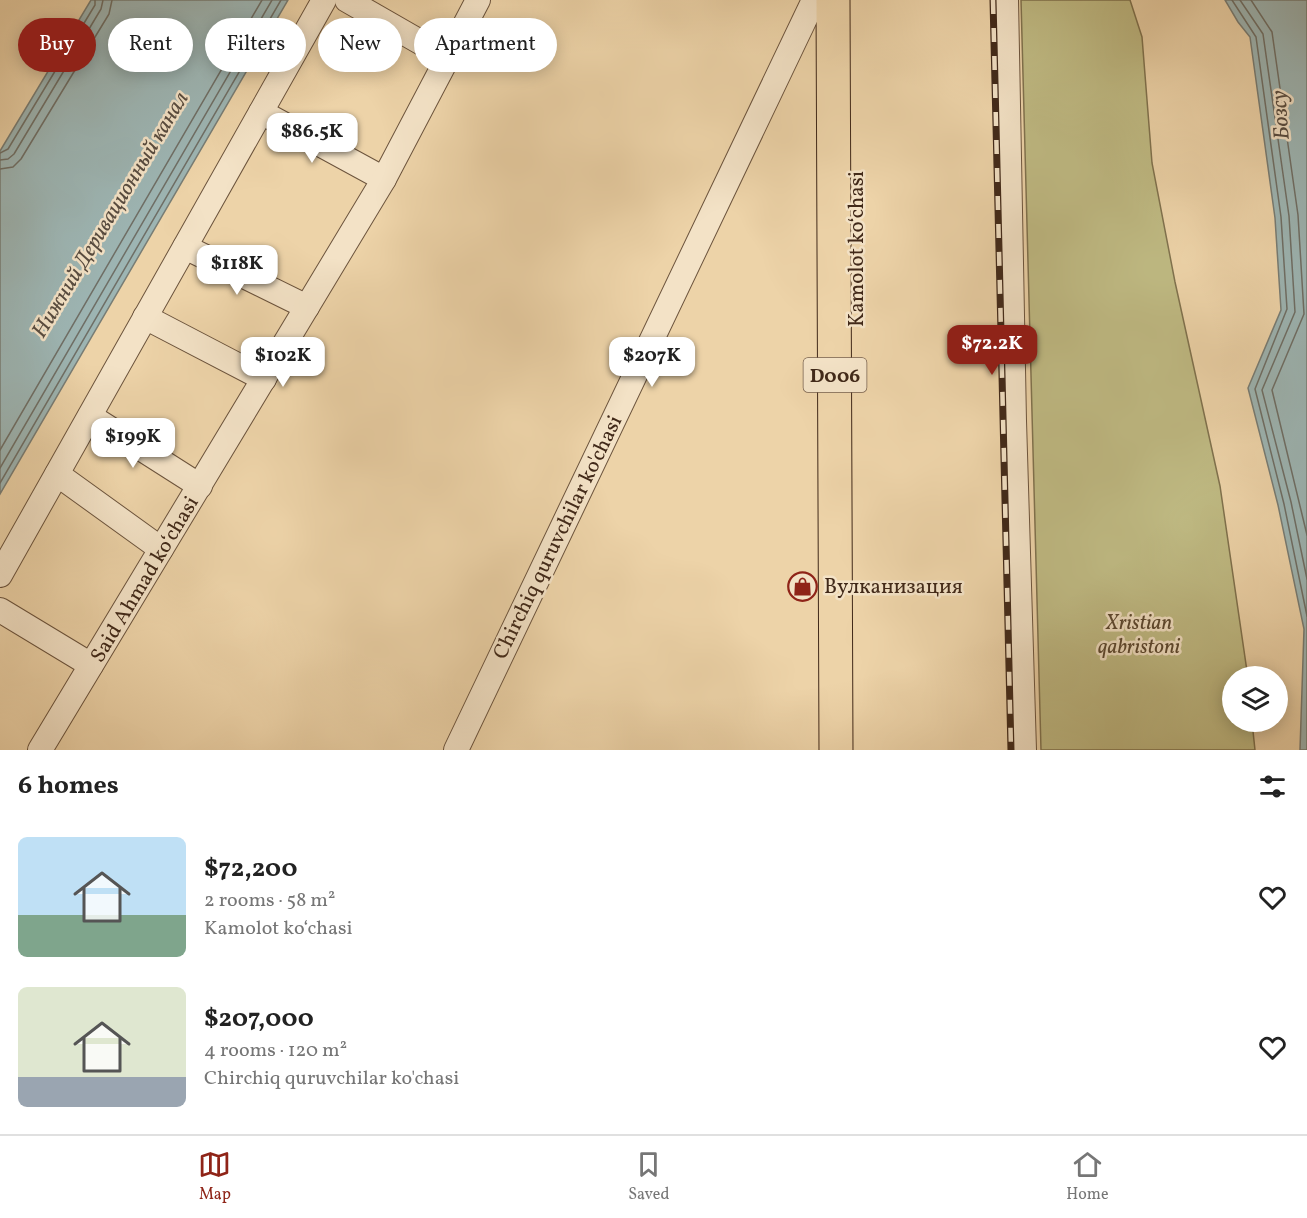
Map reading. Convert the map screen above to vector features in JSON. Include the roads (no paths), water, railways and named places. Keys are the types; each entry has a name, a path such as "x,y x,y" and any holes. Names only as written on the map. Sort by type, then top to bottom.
{"main road":[{"name":"D006","path":"833,0 836,750"},
{"name":"Kamolot ko‘chasi","path":"856,0 857,750"}],"street":[{"path":"0,575 324,0"},
{"path":"347,0 414,38"},
{"name":"Said Ahmad ko‘chasi","path":"469,18 478,0"},
{"name":"Chirchiq quruvchilar ko'chasi","path":"456,750 814,0"},
{"path":"1006,0 1024,750"},
{"name":"Said Ahmad ko‘chasi","path":"40,750 384,179 441,72"},
{"path":"261,112 384,179"},
{"path":"185,247 307,307"},
{"path":"145,317 264,379"},
{"path":"90,416 200,486"},
{"path":"57,474 161,549"},
{"path":"0,610 91,665"}],"water":[{"name":"Нижний Деривационный канал","path":"91,0 288,0 278,18 205,18 205,72 246,72 0,494 0,151 48,72 96,72 96,18 80,18"},
{"name":"Бозсу","path":"1225,0 1307,0 1307,750 1300,750 1304,629 1278,505 1248,388 1281,310 1275,218 1250,37"}],"railway":[{"path":"993,0 1011,750"}],"place":[{"name":"Вулканизация","path":"803,586"}],"park label":[{"name":"Xristian qabristoni","path":"1139,634"}]}
